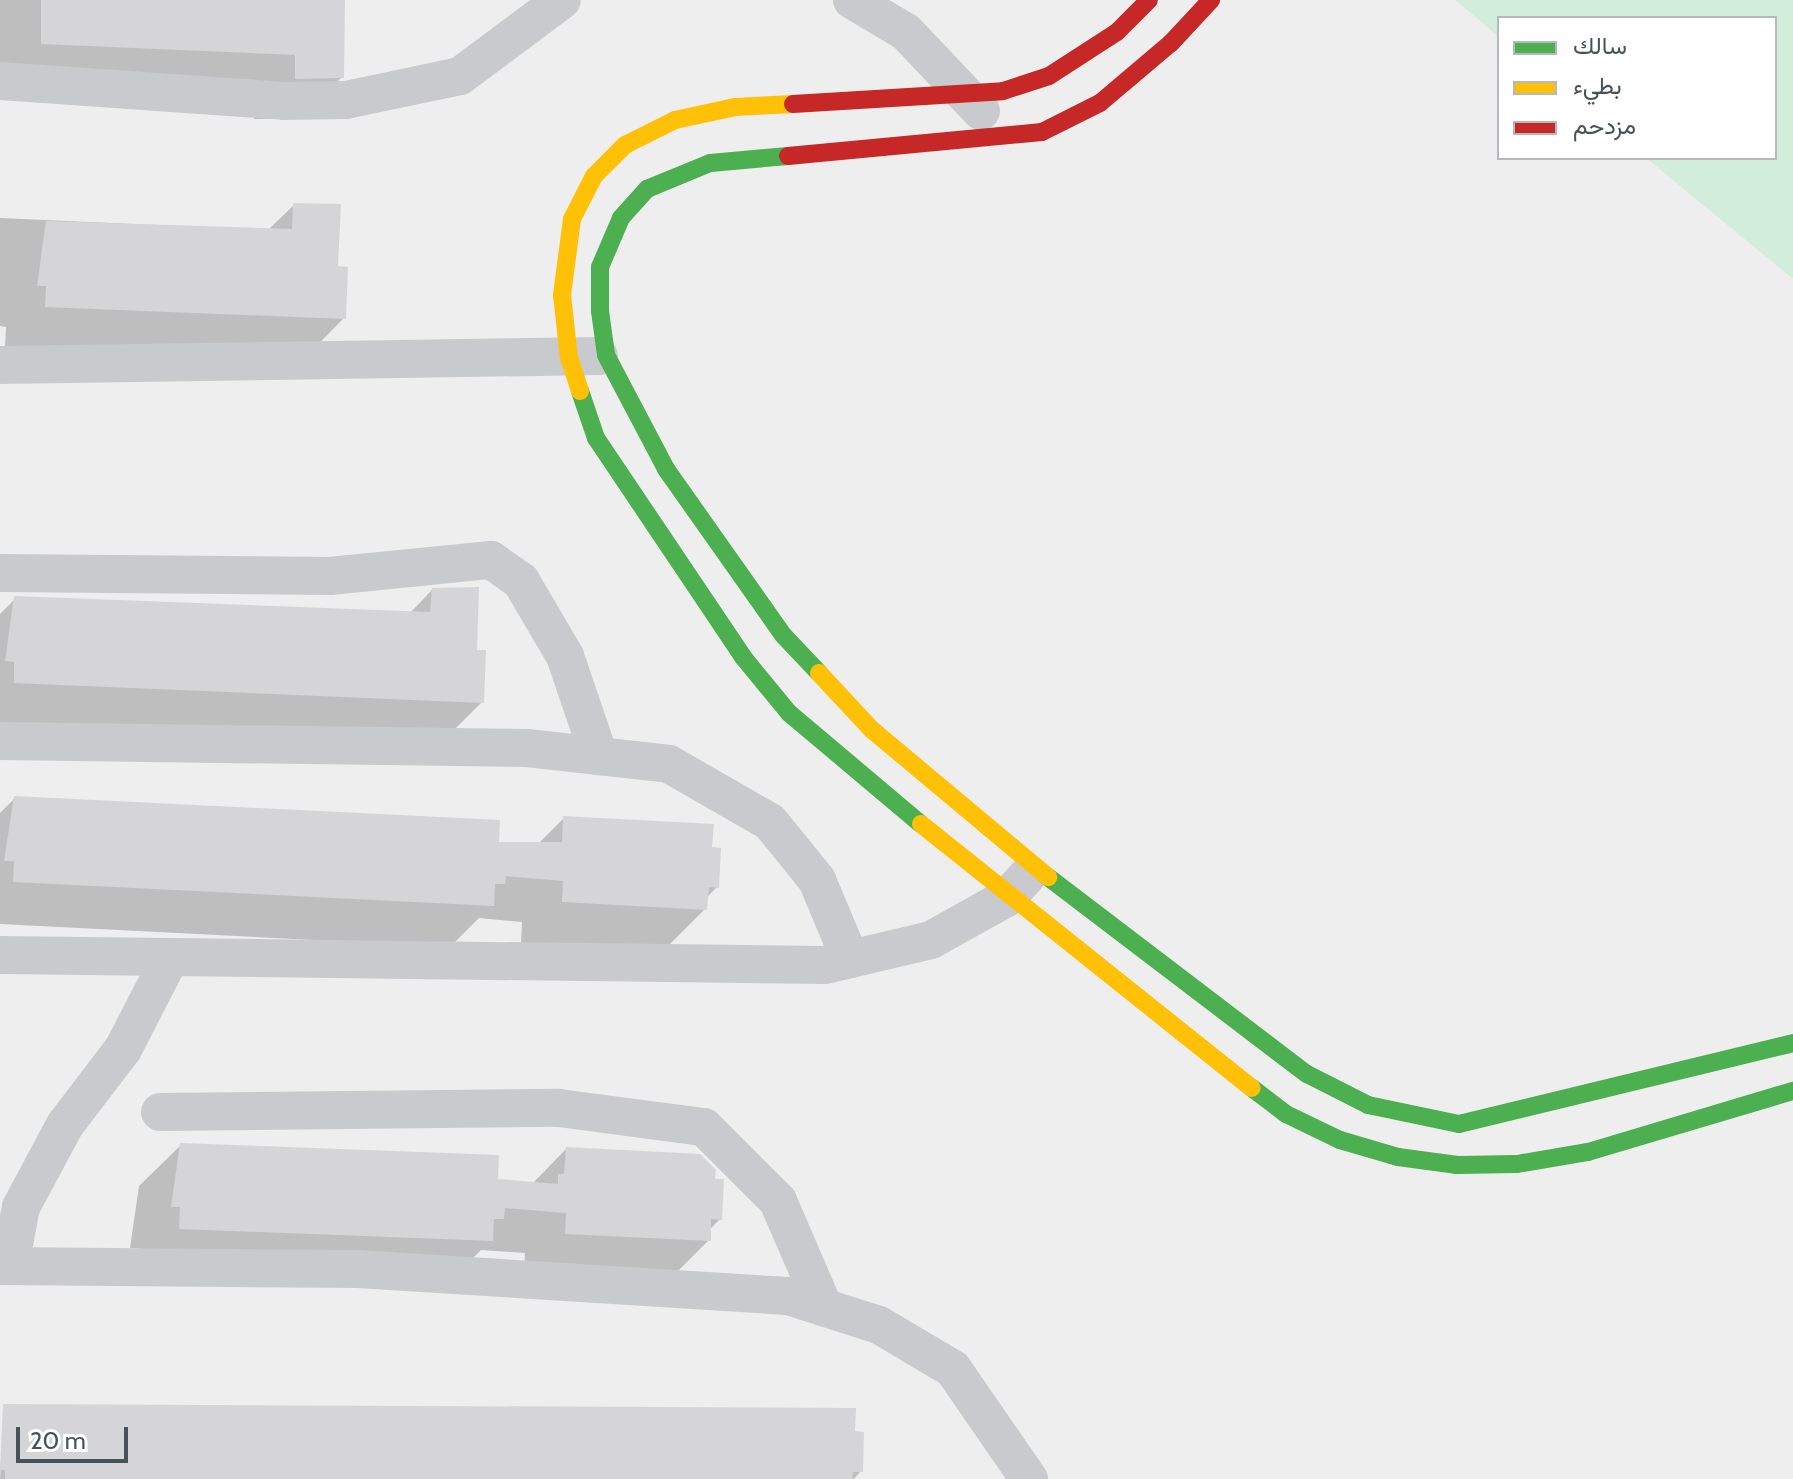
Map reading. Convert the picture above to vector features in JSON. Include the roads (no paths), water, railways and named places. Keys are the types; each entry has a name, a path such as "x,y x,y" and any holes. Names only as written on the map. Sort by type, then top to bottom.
{"street":[{"path":"0,81 284,101 346,100 460,76 562,0"},
{"path":"852,0 906,32 1007,139"},
{"path":"1149,0 1117,32 1049,76 967,95 735,107 675,120 625,145 594,176 572,219 562,295 569,358 596,438 743,657 789,713 837,758 1008,897 1286,1114 1340,1140 1398,1157 1457,1165 1559,1156 1793,1091"},
{"path":"1211,0 1171,43 1100,103 1042,132 1007,139 805,151 710,163 647,189 621,218 600,267 606,355 666,469 811,669 871,729 1035,868 1307,1074 1368,1105 1459,1124 1793,1043"},
{"path":"0,365 606,355"},
{"path":"0,573 330,576 491,560 521,581 565,656 599,756"},
{"path":"0,741 527,748 669,764 770,822 817,880 850,959"},
{"path":"0,955 769,968 850,959 931,940 1008,897 1035,868"},
{"path":"170,958 123,1049 65,1125 21,1207 5,1266 358,1269 659,1284 788,1296 879,1325 953,1369 1029,1479"},
{"path":"160,1112 559,1108 704,1127 778,1201 824,1308"}]}
